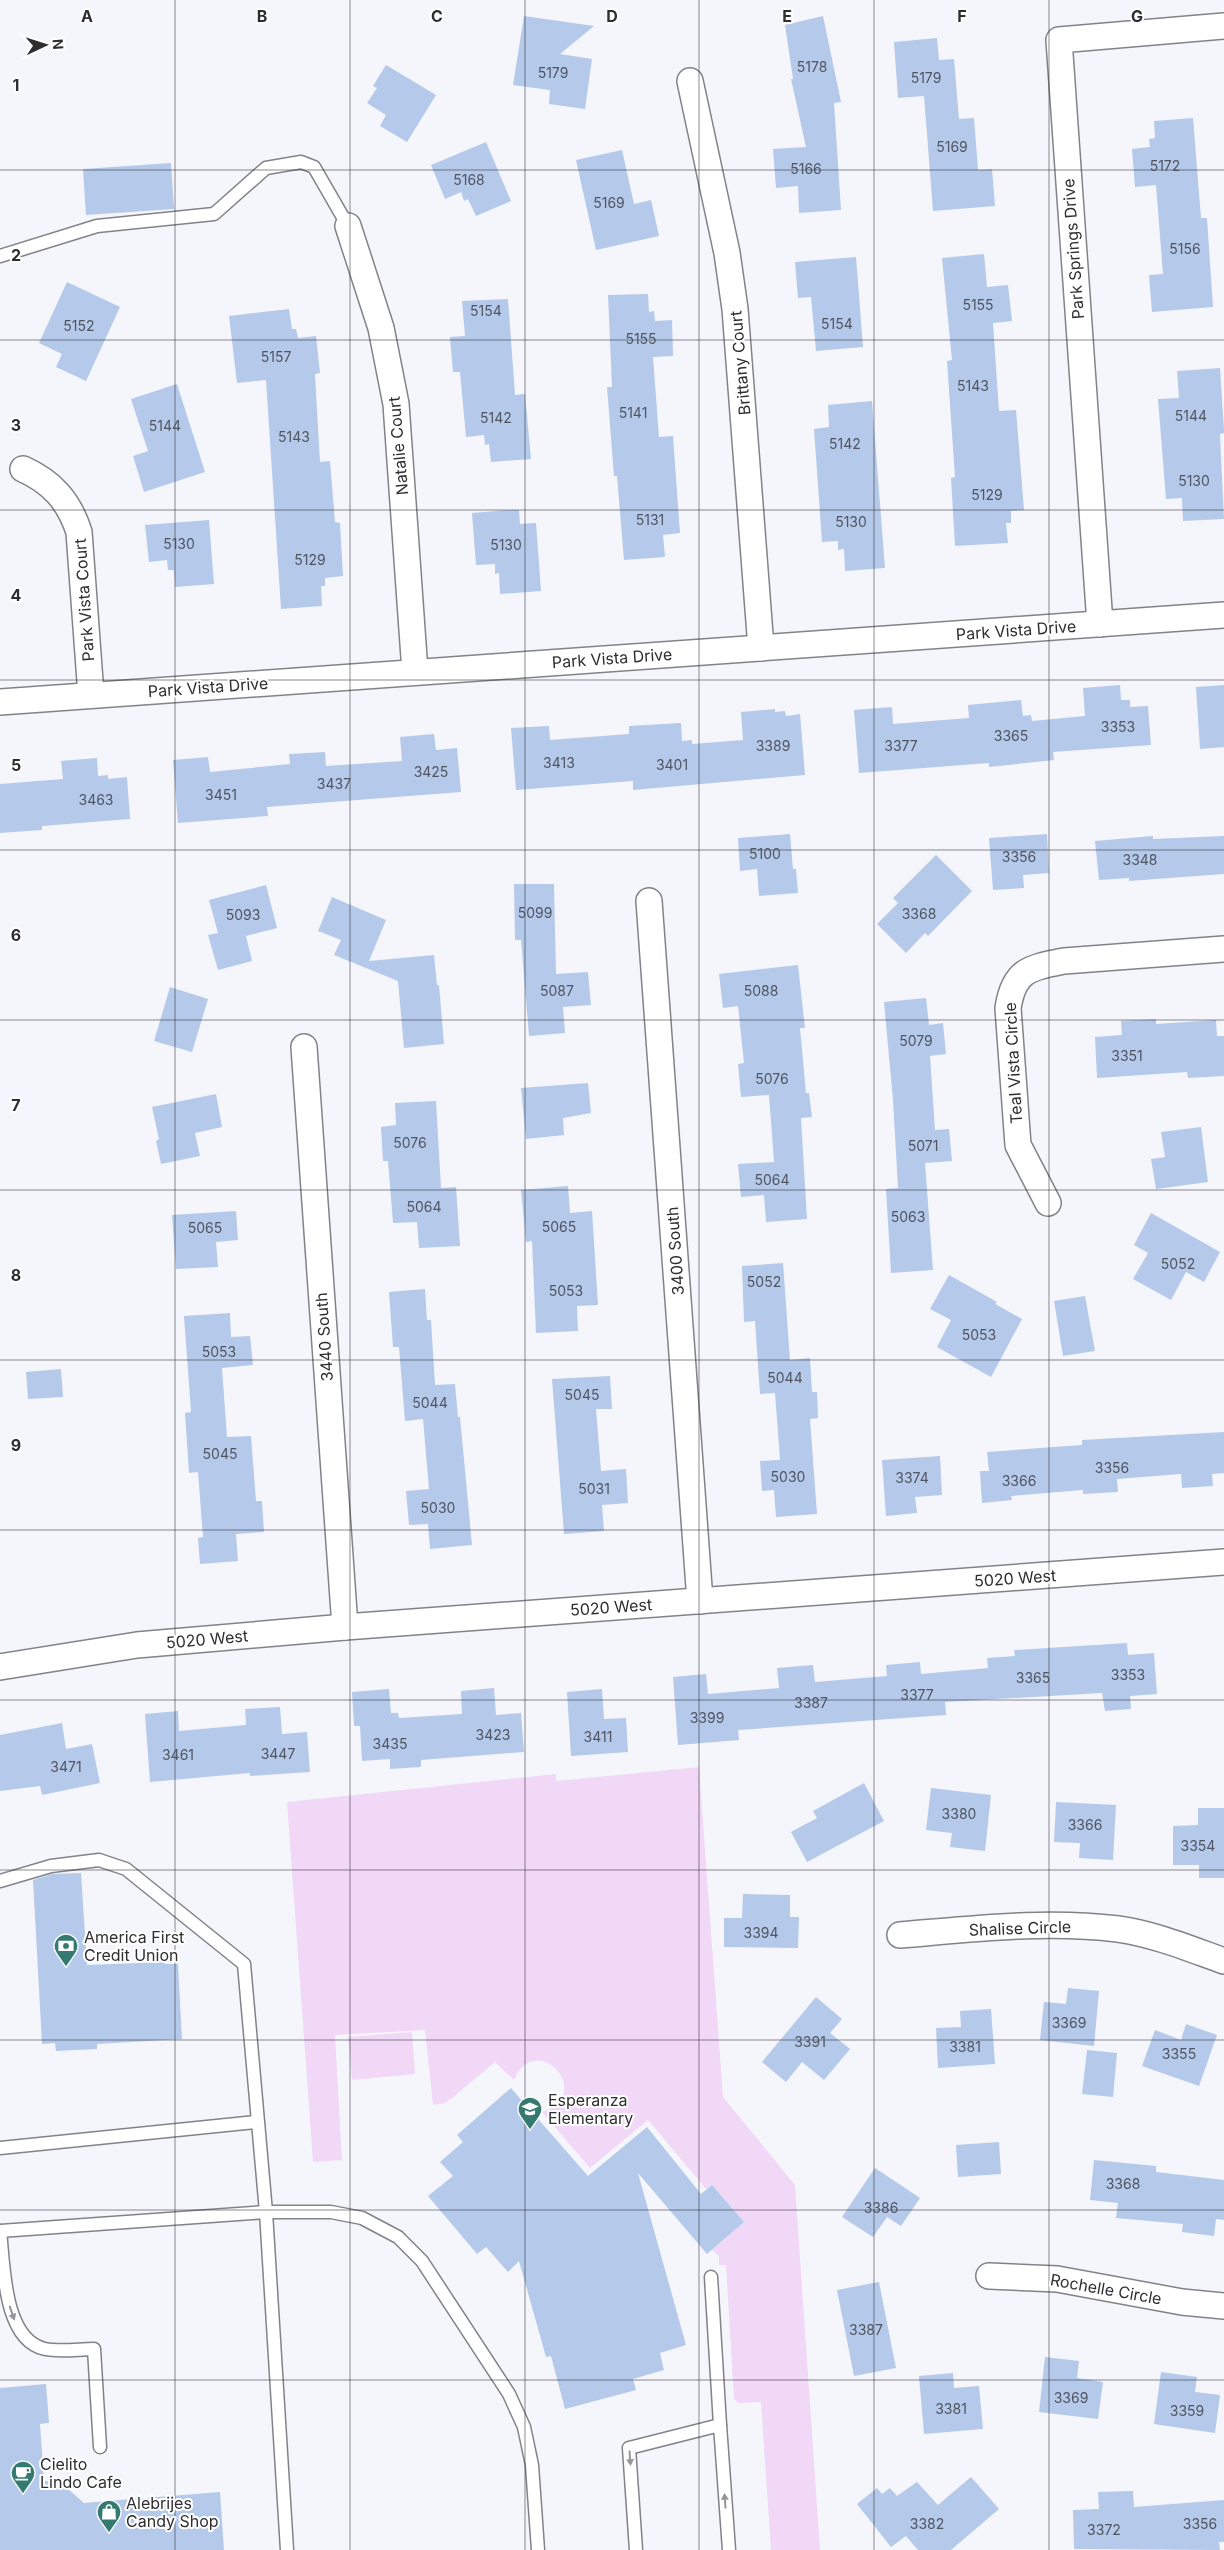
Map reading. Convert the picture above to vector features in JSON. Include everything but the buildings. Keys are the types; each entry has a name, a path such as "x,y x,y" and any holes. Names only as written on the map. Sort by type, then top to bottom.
{"street":[{"name":"Park Springs Drive","path":"1100,624 1059,40 1224,26"},
{"name":"Brittany Court","path":"690,82 727,254 735,309 761,648"},
{"name":"Natalie Court","path":"348,226 382,328 396,404 415,672"},
{"name":"Park Vista Court","path":"23,469 39,476 64,499 73,515 79,532 91,695"},
{"name":"Park Vista Drive","path":"0,702 1224,615"},
{"name":"3400 South","path":"650,902 700,1601"},
{"name":"Teal Vista Circle","path":"1048,1203 1018,1145 1008,1008 1011,988 1021,976 1038,966 1064,961 1224,949"},
{"name":"3440 South","path":"304,1047 345,1627"},
{"name":"5020 West","path":"0,1667 137,1645 345,1627 1224,1562"},
{"name":"Shalise Circle","path":"900,1935 1055,1924 1120,1929 1163,1940 1224,1961"},
{"name":"Rochelle Circle","path":"989,2276 1057,2279 1182,2302 1224,2306"}],"lane":[{"path":"0,256 97,226 214,214 266,168 301,162 314,167 348,226"},
{"path":"0,1881 51,1866 99,1860 126,1869 244,1964 256,2122 266,2212 288,2550"},
{"path":"0,2148 256,2122"},
{"path":"100,2447 94,2349 45,2348 28,2342 11,2312 0,2231 266,2212 332,2212 362,2218 398,2237 422,2261 509,2394 524,2426 532,2465 538,2550"},
{"path":"711,2277 729,2550"},
{"path":"636,2550 629,2448 720,2425"}],"shaded area":[{"path":"699,1767 723,2097 795,2185 820,2550 771,2550 761,2402 739,2403 734,2399 726,2265 719,2265 719,2256 712,2250 744,2222 712,2185 706,2189 648,2120 590,2168 542,2112 557,2104 564,2093 563,2081 557,2070 547,2063 535,2061 524,2066 514,2080 495,2062 445,2103 433,2105 425,2030 335,2035 342,2160 313,2162 287,1802 556,1774 556,1781"},
{"path":"412,2032 415,2074 352,2080 348,2037"}],"place":[{"name":"America First Credit Union","path":"66,1967"},
{"name":"Esperanza Elementary","path":"530,2130"},
{"name":"Cielito Lindo Cafe","path":"23,2494"},
{"name":"Alebrijes Candy Shop","path":"109,2533"}]}
